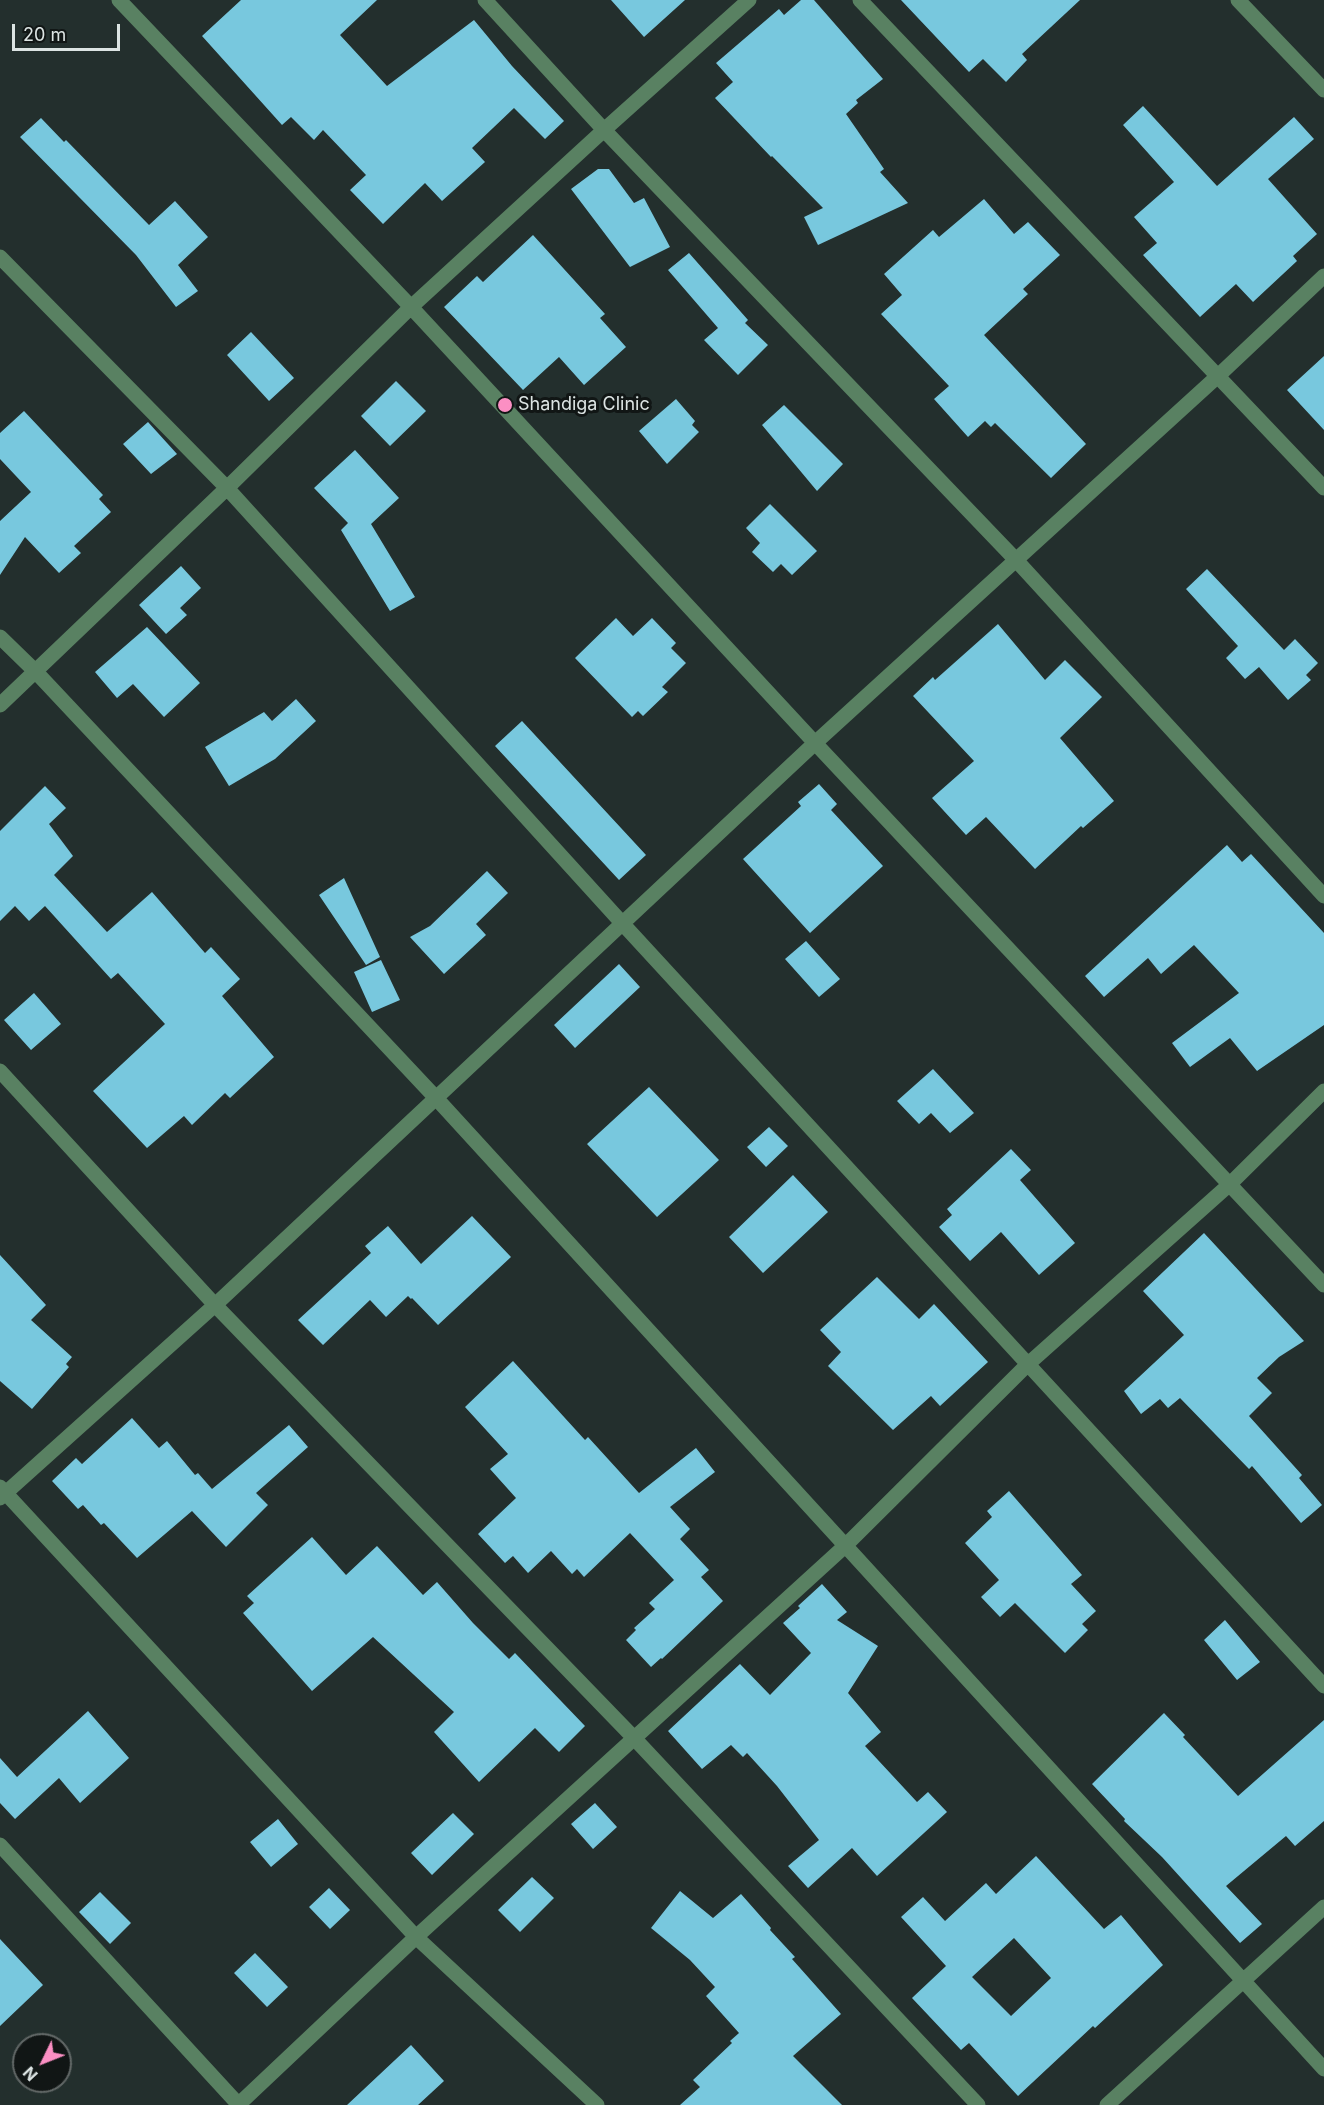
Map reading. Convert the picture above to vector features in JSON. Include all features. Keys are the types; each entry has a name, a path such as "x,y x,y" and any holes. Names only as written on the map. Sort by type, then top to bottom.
{"street":[{"path":"119,0 411,307 815,743 1324,1285"},
{"path":"485,0 604,130 1016,560 1324,896"},
{"path":"0,705 227,488 411,307 749,0"},
{"path":"860,0 1324,488"},
{"path":"1239,0 1324,90"},
{"path":"0,257 227,488 622,923 1324,1686"},
{"path":"597,2105 416,1938 2,1493 214,1305 815,743 1219,375 1324,276"},
{"path":"0,637 36,672 436,1098 1324,2069"},
{"path":"0,1071 214,1305 634,1738 978,2105"},
{"path":"0,1845 239,2105 416,1938 845,1546 1027,1365 1230,1184 1324,1091"},
{"path":"1107,2105 1324,1907"}],"building":[{"path":"241,0 377,0 340,35 387,86 474,20 512,66 564,121 545,139 514,108 472,148 485,162 442,201 425,183 383,224 350,190 366,175 323,130 314,140 291,117 282,125 202,36"},
{"path":"611,0 685,0 644,37"},
{"path":"801,0 814,0 883,79 856,100 858,103 846,114 884,169 880,172 908,203 818,245 804,217 823,208 715,98 733,82 716,63 779,9 784,15"},
{"path":"901,0 1080,0 1022,54 1027,60 1006,82 983,59 969,72"},
{"path":"1143,106 1217,186 1294,117 1314,139 1268,179 1317,234 1293,256 1297,261 1253,302 1236,284 1200,317 1143,255 1157,243 1134,217 1174,182 1123,125"},
{"path":"41,118 64,142 66,140 149,225 175,201 208,237 178,265 198,291 176,307 136,255 20,137"},
{"path":"598,169 609,169 634,203 644,198 670,247 630,267 571,189"},
{"path":"984,199 1014,234 1028,222 1060,255 1023,289 1028,294 984,335 1086,444 1051,478 995,423 991,427 985,421 968,437 934,399 949,386 881,314 902,295 884,274 933,230 939,237"},
{"path":"533,235 605,314 600,318 626,347 584,385 559,357 523,390 444,307 477,276 483,282"},
{"path":"689,253 748,320 745,323 768,345 738,375 704,340 718,328 668,270"},
{"path":"251,332 294,378 269,401 227,355"},
{"path":"1324,356 1324,430 1287,390"},
{"path":"396,381 426,411 390,446 361,416"},
{"path":"676,399 695,421 692,425 699,432 667,464 639,431"},
{"path":"784,405 843,464 817,491 762,425"},
{"path":"24,411 103,495 99,499 111,512 74,546 81,553 59,573 25,537 0,575 0,521 31,492 0,459 0,433"},
{"path":"148,422 177,454 151,474 123,444"},
{"path":"355,450 399,498 371,524 415,597 390,611 341,530 348,523 314,488"},
{"path":"770,504 817,551 792,575 781,564 773,572 752,552 760,543 746,528"},
{"path":"181,566 201,588 180,608 187,615 166,634 139,605"},
{"path":"1207,569 1284,650 1295,639 1318,663 1306,675 1311,680 1288,700 1259,667 1245,679 1226,658 1238,646 1186,589"},
{"path":"616,618 633,636 652,618 676,643 671,648 686,663 662,687 668,692 643,716 638,711 632,717 575,658"},
{"path":"998,624 1045,680 1065,660 1102,697 1060,738 1114,801 1083,828 1081,826 1035,869 986,817 966,835 932,798 974,761 913,696 933,677 935,680"},
{"path":"147,627 200,683 164,717 133,684 117,698 95,672"},
{"path":"296,699 316,721 275,759 229,786 205,747 264,712 272,721"},
{"path":"522,721 646,855 619,880 495,746"},
{"path":"819,784 837,804 831,810 883,866 810,933 743,859 801,806 798,802"},
{"path":"45,786 66,808 49,824 73,856 54,875 107,932 152,892 205,953 211,947 240,979 222,996 274,1057 230,1098 225,1093 192,1125 184,1116 147,1148 93,1091 165,1024 118,973 111,979 45,906 29,921 15,906 0,921 0,831"},
{"path":"1227,845 1242,862 1251,854 1324,933 1324,1025 1257,1071 1230,1038 1190,1067 1172,1043 1239,993 1194,945 1161,974 1148,958 1104,997 1085,976"},
{"path":"487,871 508,893 476,924 486,935 444,974 410,937 430,926"},
{"path":"344,878 380,957 366,965 319,895"},
{"path":"806,941 840,979 819,997 785,959"},
{"path":"381,960 400,1000 372,1012 354,972"},
{"path":"619,964 640,987 575,1048 554,1025"},
{"path":"34,993 61,1024 31,1050 4,1020"},
{"path":"933,1069 974,1113 950,1133 931,1113 919,1124 897,1101"},
{"path":"649,1087 719,1160 657,1217 587,1144"},
{"path":"769,1127 788,1146 766,1167 747,1147"},
{"path":"1011,1149 1031,1170 1020,1180 1075,1243 1039,1275 1001,1232 970,1261 939,1227 952,1215 947,1209"},
{"path":"793,1175 828,1212 763,1273 729,1237"},
{"path":"472,1216 511,1257 438,1325 408,1296 386,1317 370,1300 323,1345 298,1320 371,1253 365,1246 388,1226 421,1264"},
{"path":"1204,1233 1304,1341 1279,1357 1257,1378 1272,1393 1249,1416 1302,1475 1299,1478 1322,1505 1301,1523 1252,1466 1249,1469 1180,1398 1168,1408 1160,1399 1141,1414 1124,1391 1184,1335 1143,1291"},
{"path":"0,1255 46,1305 31,1320 72,1357 66,1364 69,1367 32,1409 0,1381"},
{"path":"877,1277 919,1319 934,1304 988,1362 940,1406 931,1396 893,1430 828,1366 841,1352 820,1330"},
{"path":"513,1361 585,1440 588,1437 639,1493 696,1448 715,1472 670,1507 690,1529 680,1539 709,1570 701,1577 723,1601 651,1667 626,1640 636,1630 634,1628 655,1609 649,1603 674,1580 630,1533 584,1577 577,1569 572,1574 551,1551 528,1573 513,1556 505,1563 478,1534 516,1498 490,1469 508,1454 465,1407"},
{"path":"132,1418 159,1448 167,1441 195,1475 198,1473 212,1489 289,1425 308,1447 256,1493 268,1505 226,1547 192,1511 137,1558 104,1523 101,1525 83,1505 78,1509 52,1481 76,1458 82,1464"},
{"path":"1009,1491 1082,1575 1071,1584 1096,1611 1082,1624 1088,1630 1065,1653 1015,1603 1000,1617 981,1597 999,1580 965,1543 992,1517 987,1511"},
{"path":"312,1537 346,1575 377,1546 423,1595 437,1582 509,1659 515,1653 585,1726 559,1752 535,1728 479,1782 434,1732 454,1712 373,1637 312,1691 243,1613 254,1603 247,1596"},
{"path":"822,1584 847,1612 837,1620 878,1646 848,1693 881,1732 865,1746 917,1802 928,1792 947,1812 877,1876 852,1848 808,1888 788,1866 819,1840 777,1786 747,1753 743,1757 731,1745 702,1769 668,1731 740,1664 770,1695 811,1653 783,1623"},
{"path":"1225,1620 1260,1662 1237,1680 1204,1640"},
{"path":"88,1711 129,1758 80,1803 59,1778 15,1819 0,1803 0,1758 17,1777"},
{"path":"1164,1713 1238,1796 1324,1720 1324,1821 1295,1846 1286,1836 1226,1886 1262,1924 1240,1943 1092,1784"},
{"path":"595,1803 617,1827 593,1849 571,1824"},
{"path":"453,1813 474,1834 432,1875 411,1853"},
{"path":"278,1819 298,1844 271,1867 250,1842"},
{"path":"1036,1856 1104,1929 1121,1915 1163,1965 1018,2096 969,2043 961,2050 912,1998 946,1966 901,1917 923,1897 945,1921 986,1883 996,1894","holes":["1014,1938 1051,1978 1011,2016 972,1977"]},
{"path":"532,1877 554,1898 520,1932 498,1910"},
{"path":"329,1888 350,1910 330,1929 309,1907"},
{"path":"680,1891 713,1918 741,1894 795,1957 792,1959 841,2014 793,2056 842,2105 680,2105 700,2087 693,2080 732,2043 730,2041 739,2033 706,1996 715,1987 690,1960 651,1928"},
{"path":"100,1892 131,1923 110,1944 79,1912"},
{"path":"0,1939 43,1985 0,2026"},
{"path":"255,1953 288,1987 267,2007 234,1973"},
{"path":"411,2045 444,2081 418,2105 347,2105"}],"place":[{"name":"Shandiga Clinic","path":"505,405"}]}
